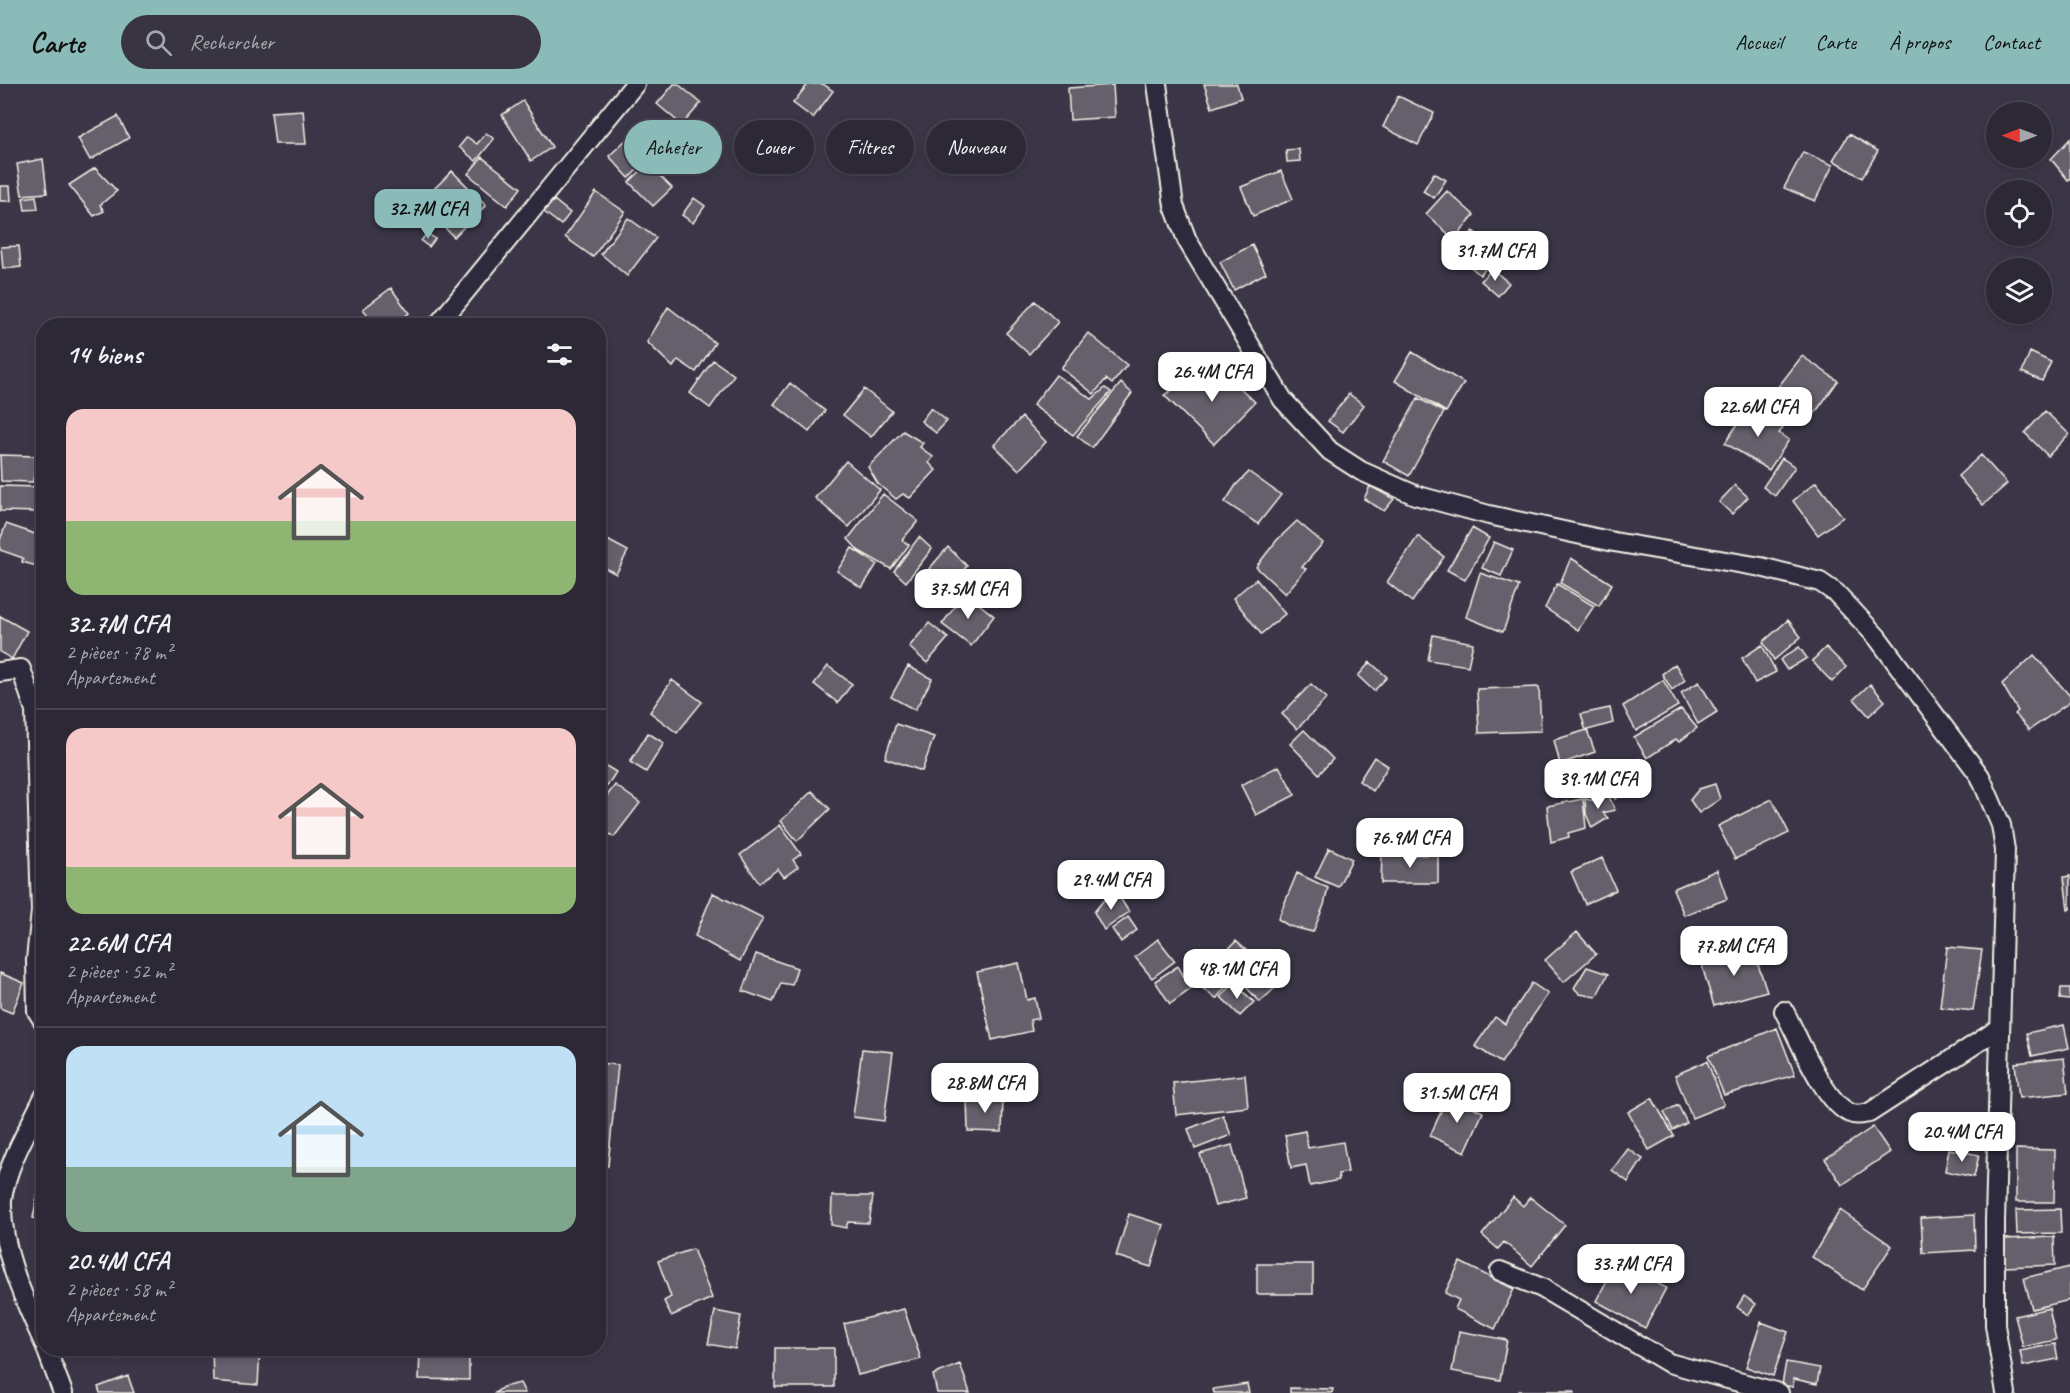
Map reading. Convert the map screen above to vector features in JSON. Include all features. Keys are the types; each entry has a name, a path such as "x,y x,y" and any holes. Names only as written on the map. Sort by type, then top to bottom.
{"street":[{"path":"444,318 634,84"},
{"path":"1157,84 1174,206 1187,240 1284,400 1330,451 1361,471 1415,495 1489,515 1614,542 1761,567 1820,582 1836,593 1877,637 1980,776 2001,825 2005,850 1995,1221 1995,1325 2006,1393"},
{"path":"0,672 21,669 35,710 36,744"},
{"path":"1784,1011 1823,1084 1837,1105 1851,1114 1869,1113 2001,1028"},
{"path":"36,1115 14,1161 2,1200 2,1220 9,1264 36,1325"},
{"path":"1500,1272 1542,1288 1670,1363 1779,1393"},
{"path":"49,1356 63,1393"}],"building":[{"path":"674,84 678,84 701,103 686,120 676,120 657,104"},
{"path":"808,84 823,84 833,91 813,118 793,103"},
{"path":"1204,84 1237,84 1241,98 1212,108"},
{"path":"1113,85 1115,117 1070,120 1068,88"},
{"path":"1398,96 1434,113 1418,145 1383,127"},
{"path":"523,101 552,147 531,161 502,115"},
{"path":"303,110 306,144 275,144 271,112"},
{"path":"118,116 129,138 90,160 78,138"},
{"path":"486,133 494,139 476,161 459,147 467,137 477,144"},
{"path":"1849,134 1878,151 1862,178 1833,160"},
{"path":"2070,139 2070,179 2068,180 2052,158"},
{"path":"624,142 624,172 609,156"},
{"path":"1299,149 1300,161 1287,162 1286,150"},
{"path":"1803,152 1833,165 1815,201 1784,188"},
{"path":"482,157 521,188 507,206 468,174"},
{"path":"43,159 47,193 22,195 17,164"},
{"path":"95,168 117,191 100,205 104,211 94,216 69,185"},
{"path":"452,171 486,205 454,237 420,203"},
{"path":"1281,171 1293,199 1253,216 1241,187"},
{"path":"1434,173 1446,180 1434,198 1423,191"},
{"path":"637,174 658,174 672,188 653,206 629,182"},
{"path":"0,186 10,186 11,201 0,201"},
{"path":"1447,191 1474,215 1454,239 1426,214"},
{"path":"596,192 625,212 593,257 565,237"},
{"path":"36,196 38,209 25,210 23,198"},
{"path":"694,198 705,206 693,223 682,215"},
{"path":"554,200 570,213 561,225 544,212"},
{"path":"628,218 656,238 627,276 601,254"},
{"path":"1473,231 1499,253 1480,275 1455,253"},
{"path":"427,233 435,239 429,247 421,241"},
{"path":"1252,245 1266,273 1234,290 1220,262"},
{"path":"19,246 21,267 3,269 1,247"},
{"path":"1492,269 1509,283 1498,296 1481,281"},
{"path":"391,288 409,313 403,318 370,318 363,309"},
{"path":"1035,301 1058,322 1029,354 1006,333"},
{"path":"668,307 715,343 696,372 678,360 673,367 647,342"},
{"path":"1088,333 1127,365 1112,384 1106,379 1094,394 1061,368"},
{"path":"1412,352 1464,383 1446,412 1395,381"},
{"path":"2030,352 2051,362 2042,381 2022,372"},
{"path":"1802,356 1838,381 1815,413 1778,387"},
{"path":"713,360 734,375 710,408 690,393"},
{"path":"1216,365 1255,402 1214,444 1164,395 1181,384 1188,391"},
{"path":"1056,375 1092,399 1105,388 1111,392 1073,435 1033,405"},
{"path":"790,383 825,411 809,432 774,404"},
{"path":"1121,383 1132,393 1092,448 1077,436"},
{"path":"864,389 892,411 871,437 843,415"},
{"path":"1349,394 1364,405 1343,432 1328,421"},
{"path":"1418,398 1444,412 1409,476 1383,461"},
{"path":"1750,405 1783,428 1779,433 1789,440 1769,470 1725,443"},
{"path":"931,408 947,421 936,433 921,421"},
{"path":"2045,411 2069,434 2048,456 2025,433"},
{"path":"1022,417 1046,442 1019,470 994,445"},
{"path":"903,431 923,443 920,447 933,457 929,463 936,470 910,498 903,494 896,499 878,484 868,467"},
{"path":"0,455 36,456 33,482 1,481"},
{"path":"1981,455 2007,484 1983,505 1958,476"},
{"path":"1782,458 1795,467 1775,496 1763,487"},
{"path":"846,461 880,490 849,527 815,498"},
{"path":"1249,472 1281,495 1258,524 1225,502 1236,485"},
{"path":"1816,482 1843,517 1818,535 1793,501"},
{"path":"1735,485 1748,497 1732,514 1719,502"},
{"path":"0,486 36,487 36,512 0,511"},
{"path":"1370,486 1394,499 1384,511 1364,499"},
{"path":"883,494 918,521 902,540 909,545 891,569 859,551 848,539"},
{"path":"1297,521 1323,543 1302,567 1306,569 1285,594 1256,567 1277,540"},
{"path":"6,524 36,534 36,566 22,562 23,558 0,550 0,540"},
{"path":"1472,528 1489,538 1465,580 1447,570"},
{"path":"1418,536 1444,557 1412,602 1387,582"},
{"path":"919,537 932,549 906,582 894,571"},
{"path":"606,539 628,551 616,574 606,568"},
{"path":"1494,542 1513,550 1501,576 1482,568"},
{"path":"948,547 967,566 951,586 929,569"},
{"path":"852,548 877,564 862,588 837,571"},
{"path":"1571,558 1612,584 1599,606 1560,583"},
{"path":"1480,573 1519,586 1503,632 1466,617"},
{"path":"1256,579 1285,614 1261,634 1233,598"},
{"path":"1557,584 1594,606 1578,630 1545,608"},
{"path":"965,593 994,616 971,646 942,624"},
{"path":"0,616 27,631 12,659 0,652"},
{"path":"1788,620 1801,637 1774,660 1763,642"},
{"path":"929,623 948,638 927,663 909,647"},
{"path":"1433,635 1473,643 1468,666 1428,660"},
{"path":"1762,645 1776,672 1755,683 1742,658"},
{"path":"1799,647 1807,658 1787,670 1780,660"},
{"path":"1826,647 1846,667 1832,682 1812,661"},
{"path":"2034,655 2070,696 2070,702 2029,730 2015,714 2018,711 2002,684"},
{"path":"1370,662 1387,677 1374,691 1358,676"},
{"path":"1675,664 1685,680 1672,690 1662,674"},
{"path":"828,666 852,684 838,703 814,684"},
{"path":"908,666 932,679 915,710 891,697"},
{"path":"672,680 702,702 677,733 650,712"},
{"path":"1663,680 1678,706 1636,731 1623,706"},
{"path":"1699,682 1717,712 1698,724 1681,693"},
{"path":"1311,684 1327,698 1297,729 1282,714"},
{"path":"1870,684 1885,701 1869,716 1854,699"},
{"path":"1539,687 1541,731 1479,733 1477,689"},
{"path":"1610,708 1613,723 1588,730 1585,728 1581,714"},
{"path":"1681,709 1697,728 1679,742 1676,739 1647,758 1634,737"},
{"path":"896,724 934,737 922,771 885,758"},
{"path":"1304,730 1333,759 1319,774 1290,744"},
{"path":"1587,730 1595,752 1560,764 1554,740"},
{"path":"648,733 664,743 646,772 630,762"},
{"path":"1374,757 1388,766 1373,791 1359,781"},
{"path":"1640,759 1649,780 1615,799 1604,774"},
{"path":"606,766 616,772 606,788"},
{"path":"1279,766 1295,795 1256,815 1241,785"},
{"path":"1715,784 1720,799 1699,813 1690,800 1699,789"},
{"path":"615,785 640,803 614,837 606,832 606,797"},
{"path":"812,791 830,809 797,841 781,821"},
{"path":"1608,794 1615,810 1603,813 1608,818 1592,828 1586,814 1585,799 1597,801"},
{"path":"1583,799 1586,828 1568,833 1569,837 1551,842 1547,806"},
{"path":"1772,799 1789,833 1735,859 1718,826"},
{"path":"780,825 801,854 793,860 798,867 784,877 778,869 759,883 740,855"},
{"path":"1329,848 1352,859 1338,887 1315,877"},
{"path":"1382,854 1438,855 1438,883 1381,883"},
{"path":"1602,858 1616,890 1585,904 1571,872"},
{"path":"1717,870 1727,899 1684,915 1673,889"},
{"path":"1297,873 1328,888 1313,932 1289,926 1278,919"},
{"path":"2070,876 2070,909 2068,910 2064,877"},
{"path":"713,893 763,918 740,961 695,936"},
{"path":"1117,893 1129,912 1104,930 1094,912 1103,901"},
{"path":"1128,917 1137,930 1121,942 1112,929"},
{"path":"1577,932 1596,954 1564,982 1545,960"},
{"path":"1158,939 1175,961 1152,978 1135,957"},
{"path":"1236,941 1261,964 1242,985 1226,970 1230,967 1220,958"},
{"path":"1752,947 1767,991 1714,1006 1702,966"},
{"path":"1947,947 1982,950 1973,1011 1940,1007"},
{"path":"756,954 797,968 792,985 781,983 773,1002 743,991"},
{"path":"1019,963 1027,1000 1035,998 1039,1018 1030,1020 1032,1031 992,1040 977,972"},
{"path":"1178,966 1191,989 1170,1004 1155,981"},
{"path":"1587,967 1608,974 1596,997 1580,994 1574,988"},
{"path":"1212,970 1229,983 1216,999 1200,986"},
{"path":"1263,970 1277,986 1260,1002 1246,987"},
{"path":"0,973 24,983 12,1013 0,1008"},
{"path":"1234,983 1254,1002 1240,1016 1221,997"},
{"path":"1532,983 1548,994 1501,1063 1475,1046 1495,1017 1505,1024"},
{"path":"2061,988 2070,988 2070,1000 2060,999"},
{"path":"2064,1025 2069,1048 2032,1056 2027,1033"},
{"path":"1777,1028 1795,1075 1724,1095 1708,1056"},
{"path":"862,1049 893,1052 884,1121 853,1117"},
{"path":"2064,1058 2068,1093 2019,1098 2015,1063"},
{"path":"1707,1061 1724,1105 1692,1118 1675,1075"},
{"path":"606,1064 618,1065 608,1166 606,1166"},
{"path":"1245,1075 1248,1107 1176,1115 1173,1083"},
{"path":"1448,1096 1483,1112 1465,1152 1430,1136"},
{"path":"967,1097 1003,1097 1002,1132 968,1131"},
{"path":"1652,1098 1674,1136 1649,1150 1628,1112"},
{"path":"1678,1105 1687,1123 1673,1130 1664,1112"},
{"path":"1223,1115 1231,1135 1195,1149 1188,1129"},
{"path":"1873,1127 1890,1152 1842,1185 1825,1159"},
{"path":"1305,1131 1308,1148 1343,1142 1348,1172 1338,1174 1339,1180 1310,1186 1306,1165 1291,1168 1285,1135"},
{"path":"1232,1145 1246,1198 1215,1206 1200,1154"},
{"path":"1628,1149 1643,1159 1628,1182 1612,1170"},
{"path":"1949,1149 1979,1155 1974,1177 1945,1171"},
{"path":"2016,1149 2055,1150 2054,1202 2016,1202"},
{"path":"832,1196 873,1196 869,1223 848,1222 846,1228 831,1225"},
{"path":"1513,1197 1523,1206 1530,1197 1565,1225 1532,1266 1504,1242 1498,1249 1482,1235"},
{"path":"36,1203 36,1219 33,1218"},
{"path":"2060,1209 2061,1233 2017,1234 2016,1210"},
{"path":"1840,1210 1892,1246 1862,1290 1812,1257"},
{"path":"1129,1214 1164,1225 1151,1267 1116,1256"},
{"path":"1974,1215 1975,1250 1923,1253 1921,1218"},
{"path":"2054,1237 2055,1265 2005,1267 2004,1239"},
{"path":"693,1249 712,1298 671,1316 664,1301 671,1297 658,1261"},
{"path":"1460,1262 1514,1289 1495,1329 1455,1309 1459,1300 1445,1293"},
{"path":"1617,1262 1666,1288 1645,1328 1596,1301"},
{"path":"1257,1264 1313,1264 1313,1294 1257,1294"},
{"path":"2070,1267 2070,1300 2032,1309 2024,1278"},
{"path":"1744,1296 1756,1304 1748,1315 1737,1307"},
{"path":"2049,1308 2056,1340 2023,1347 2015,1316"},
{"path":"904,1309 921,1359 858,1375 844,1324"},
{"path":"715,1311 741,1316 735,1349 708,1344"},
{"path":"1761,1322 1788,1332 1773,1376 1746,1367"},
{"path":"1459,1331 1507,1340 1500,1380 1452,1371"},
{"path":"2055,1344 2058,1359 2023,1366 2020,1351"},
{"path":"775,1348 834,1348 834,1387 775,1387"},
{"path":"212,1356 260,1356 258,1385 213,1381"},
{"path":"420,1356 469,1356 469,1380 419,1379"},
{"path":"1786,1362 1820,1368 1817,1384 1794,1379 1793,1387 1782,1385"},
{"path":"960,1364 970,1393 937,1393 933,1375"},
{"path":"128,1376 134,1393 100,1393 98,1387"},
{"path":"520,1383 525,1393 495,1393 503,1387"},
{"path":"1247,1384 1249,1393 1214,1393 1213,1389"},
{"path":"1290,1388 1333,1389 1332,1393 1290,1393"},
{"path":"1519,1391 1574,1391 1574,1393 1519,1393"}]}
